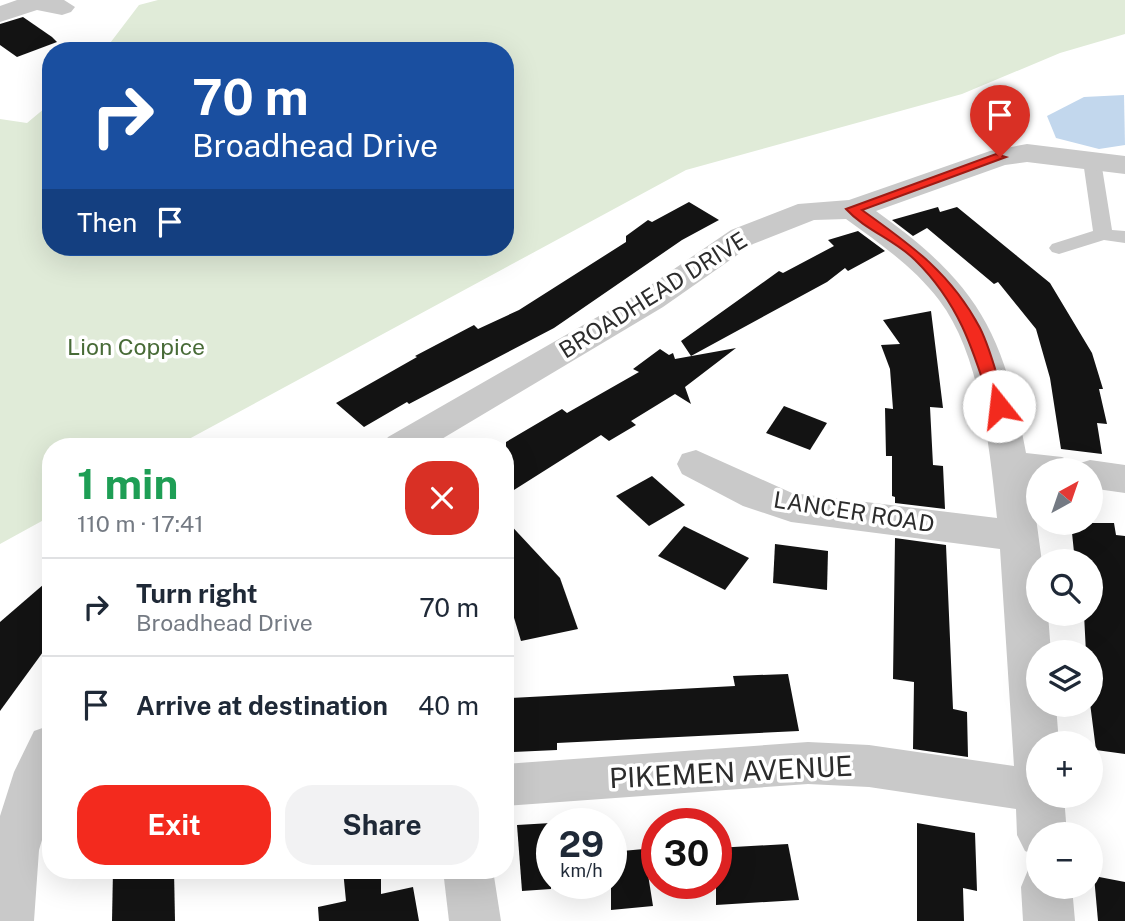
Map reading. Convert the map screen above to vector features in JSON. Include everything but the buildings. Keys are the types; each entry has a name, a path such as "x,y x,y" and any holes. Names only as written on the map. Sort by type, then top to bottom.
{"street":[{"path":"0,14 36,1 62,6"},
{"name":"BROADHEAD DRIVE","path":"415,438 651,300 742,237 809,211 853,209 1000,157 1027,153 1125,165"},
{"path":"853,209 919,257 955,299 974,330 1005,430 1020,536 1035,731"},
{"name":"LANCER ROAD","path":"696,464 757,496 791,507 1020,536"},
{"path":"1009,464 1026,466"},
{"path":"1103,476 1125,479"},
{"name":"PIKEMEN AVENUE","path":"514,784 808,763 869,766 1026,792"},
{"path":"8,921 15,850 42,764"},
{"path":"469,879 475,921"},
{"path":"1047,899 1049,921"}],"lane":[{"path":"1093,161 1103,234"},
{"path":"1059,248 1103,234 1125,237"}],"green space":[{"name":"Lion Coppice","path":"158,0 1125,0 1125,34 1060,53 962,94 686,170 191,438 42,438 42,521 0,544 0,119 27,123 42,110 42,256 514,256 514,42 111,42 139,5"}],"water":[{"path":"1124,95 1125,145 1099,149 1056,138 1047,116 1084,97"}],"route":[{"path":"999,406 974,330 955,299 919,257 853,209 1000,157"}]}
